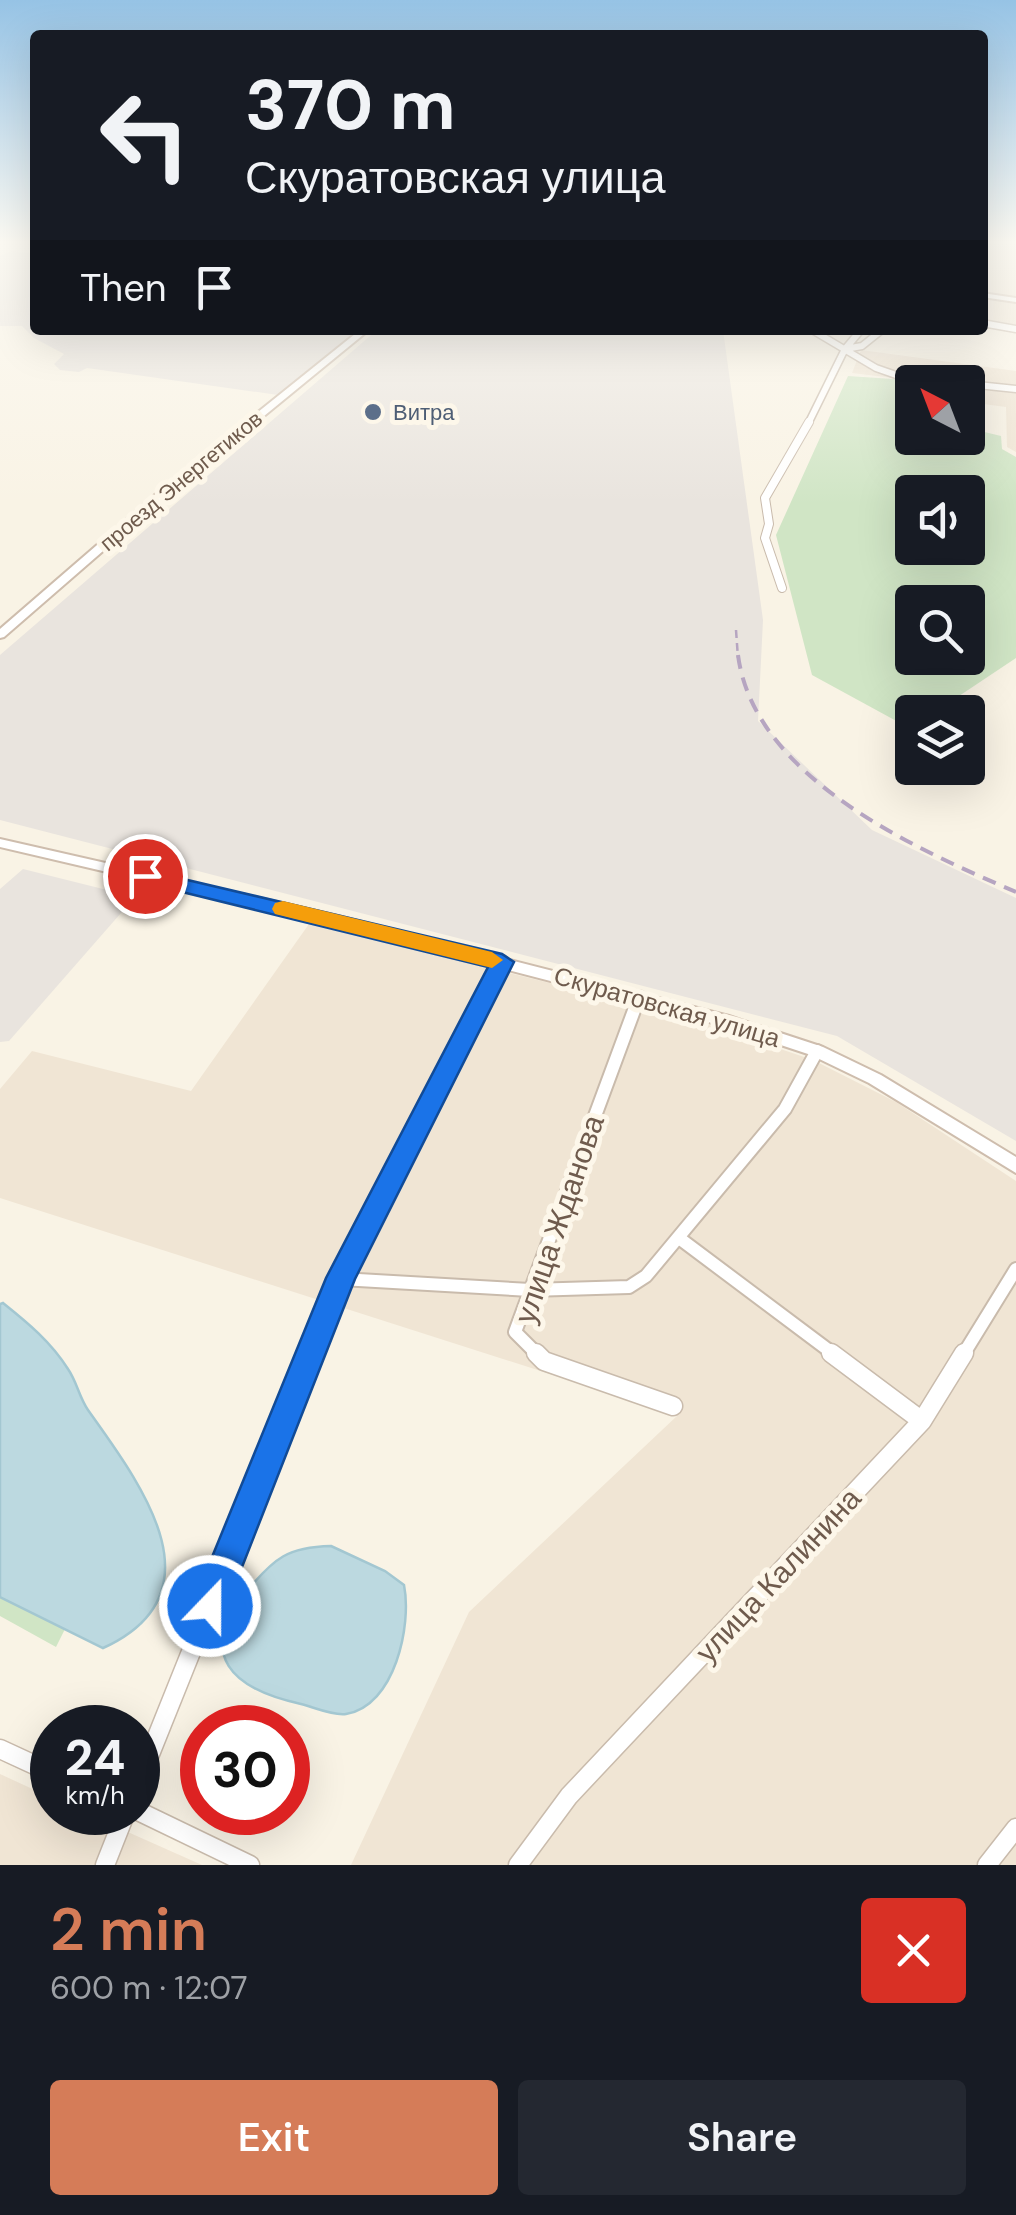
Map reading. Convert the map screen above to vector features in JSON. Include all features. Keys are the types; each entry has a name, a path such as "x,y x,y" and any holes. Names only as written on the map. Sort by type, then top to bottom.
{"street":[{"name":"проезд Энергетиков","path":"0,635 160,496 359,335"},
{"path":"821,335 853,357 895,376"},
{"path":"782,588 765,538 769,524 764,498 829,388 845,349 857,335"},
{"path":"845,349 862,346 876,335"},
{"path":"985,386 1016,389"},
{"name":"Скуратовская улица","path":"0,843 502,962 639,997 816,1051 875,1079 1016,1166"},
{"path":"160,1729 341,1278 502,962"},
{"name":"улица Жданова","path":"639,997 515,1332 544,1361 673,1406"},
{"path":"341,1278 530,1290 630,1287 646,1276 785,1109 816,1051"},
{"path":"679,1238 922,1421"},
{"name":"улица Калинина","path":"518,1865 569,1796 922,1421 1016,1268"},
{"path":"0,1749 30,1763"},
{"path":"160,1822 250,1865"},
{"path":"987,1865 1016,1828"},
{"path":"104,1865 116,1835"}],"shaded area":[{"path":"31,335 353,335 278,395 87,368 79,372 60,370 54,364 64,354"},
{"path":"371,335 724,335 763,620 758,721 872,830 1016,898 1016,1141 837,1036 0,820 0,655"},
{"path":"861,350 972,365 895,365 895,378 852,373"},
{"path":"985,367 1016,371 1016,452 1007,447 1006,407 985,404"},
{"path":"23,869 135,897 9,1041 0,1042 0,889"},
{"path":"309,924 680,1015 813,1060 896,1102 1016,1181 1016,1865 351,1865 469,1612 678,1415 0,1198 0,1089 32,1051 191,1091"},
{"path":"0,1774 30,1788 30,1835 134,1835 202,1865 0,1865"}],"green space":[{"path":"848,376 895,379 895,455 985,455 985,432 1001,436 1002,449 1016,457 1016,658 960,695 895,695 895,720 812,675 776,535"},
{"path":"0,1585 69,1621 56,1647 0,1616"}],"water":[{"path":"3,1303 47,1342 68,1369 85,1405 148,1503 160,1536 165,1568 159,1598 139,1625 103,1648 0,1597"},
{"path":"331,1546 385,1571 404,1585 402,1641 388,1680 363,1708 346,1714 323,1711 256,1689 240,1679 223,1651 224,1634 232,1614 247,1591 283,1556"}],"railway":[{"path":"736,630 738,658"},
{"path":"738,655 750,699 774,738 807,773 888,831 1016,892"}],"slow traffic":[{"path":"283,909 492,960"}],"place":[{"name":"Витра","path":"373,412"}],"route":[{"path":"145,876 502,962 341,1278 210,1606"}]}
